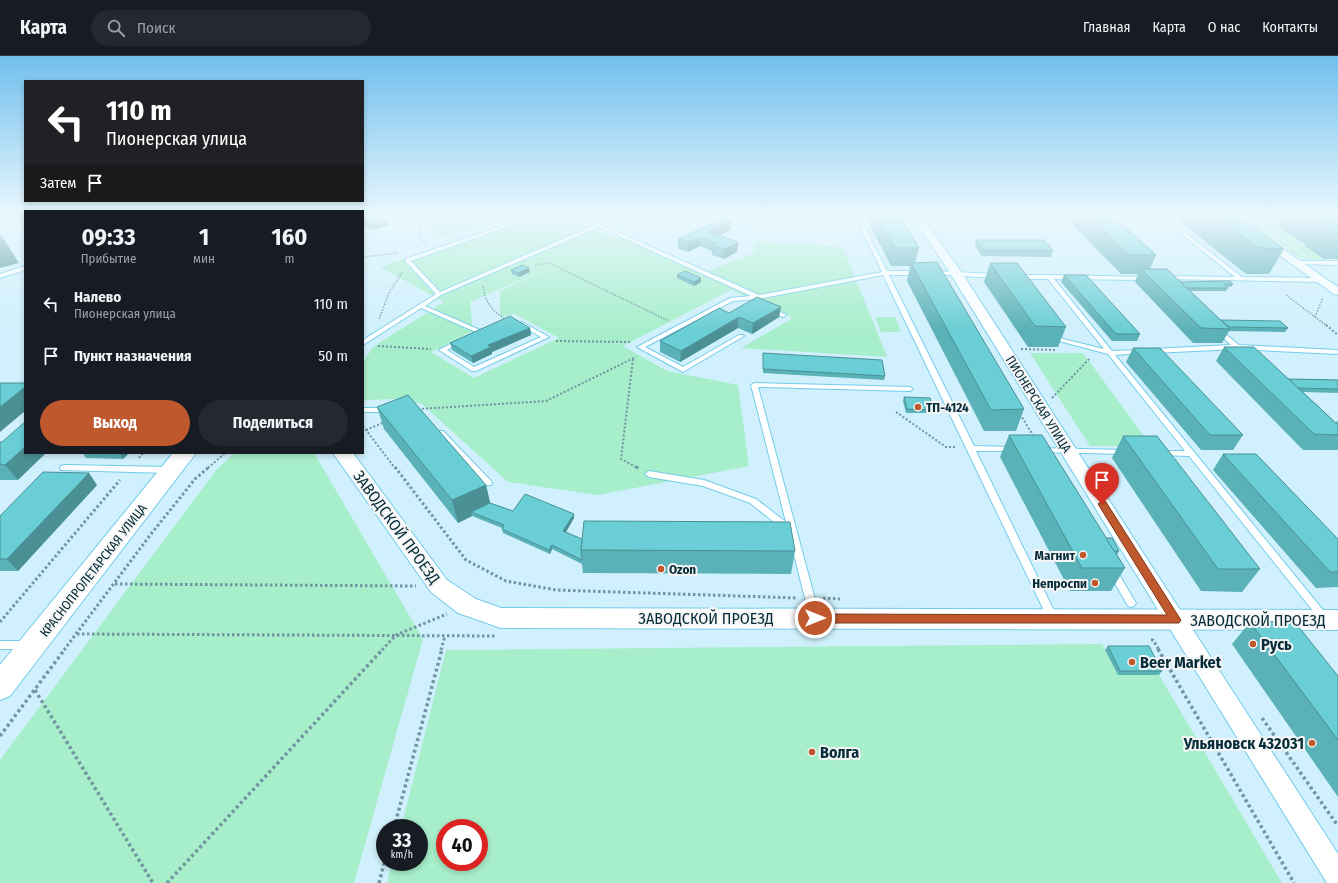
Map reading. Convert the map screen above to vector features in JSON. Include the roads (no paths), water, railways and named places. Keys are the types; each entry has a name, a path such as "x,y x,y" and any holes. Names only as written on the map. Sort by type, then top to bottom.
{"main road":[{"name":"КРАСНОПРОЛЕТАРСКАЯ УЛИЦА","path":"0,687 178,462"}],"street":[{"name":"ПИОНЕРСКАЯ УЛИЦА","path":"943,255 1338,877"},
{"path":"1285,255 1338,292"},
{"name":"ЗАВОДСКОЙ ПРОЕЗД","path":"344,454 439,586 467,606 501,618 812,608 1053,619 1332,620"}],"lane":[{"path":"422,255 407,260 439,294"},
{"path":"364,341 439,294 532,255"},
{"path":"664,255 758,297"},
{"path":"875,255 971,448 1053,619"},
{"path":"1210,255 1241,279"},
{"path":"1297,263 1338,263"},
{"path":"0,276 24,268"},
{"path":"741,336 683,370 640,347 732,299 758,297 884,273 956,273 972,276 999,276"},
{"path":"1018,283 1013,277 1320,280"},
{"path":"1049,277 1192,454 1332,620"},
{"path":"746,299 782,315"},
{"path":"421,306 474,335"},
{"path":"494,326 442,350 474,370 546,337 512,318 508,320"},
{"path":"1051,327 1061,340 1110,353 1238,347 1338,352"},
{"path":"1214,327 1238,347"},
{"path":"812,608 754,385 910,389"},
{"path":"364,410 418,409"},
{"path":"434,426 488,483"},
{"path":"971,448 1018,449"},
{"path":"1050,463 1038,449 1137,452"},
{"path":"1152,453 1192,454"},
{"path":"64,468 129,469 178,462"},
{"path":"649,474 704,483 753,501 793,533"},
{"path":"777,533 793,533"},
{"path":"1108,563 1132,603"},
{"path":"0,645 34,644"}],"place":[{"name":"ТП-4124","path":"918,407"},
{"name":"Магнит","path":"1083,555"},
{"name":"Ozon","path":"661,569"},
{"name":"Непроспи","path":"1095,583"},
{"name":"Русь","path":"1253,644"},
{"name":"Beer Market","path":"1132,662"},
{"name":"Ульяновск 432031","path":"1312,743"},
{"name":"Волга","path":"812,752"}]}
